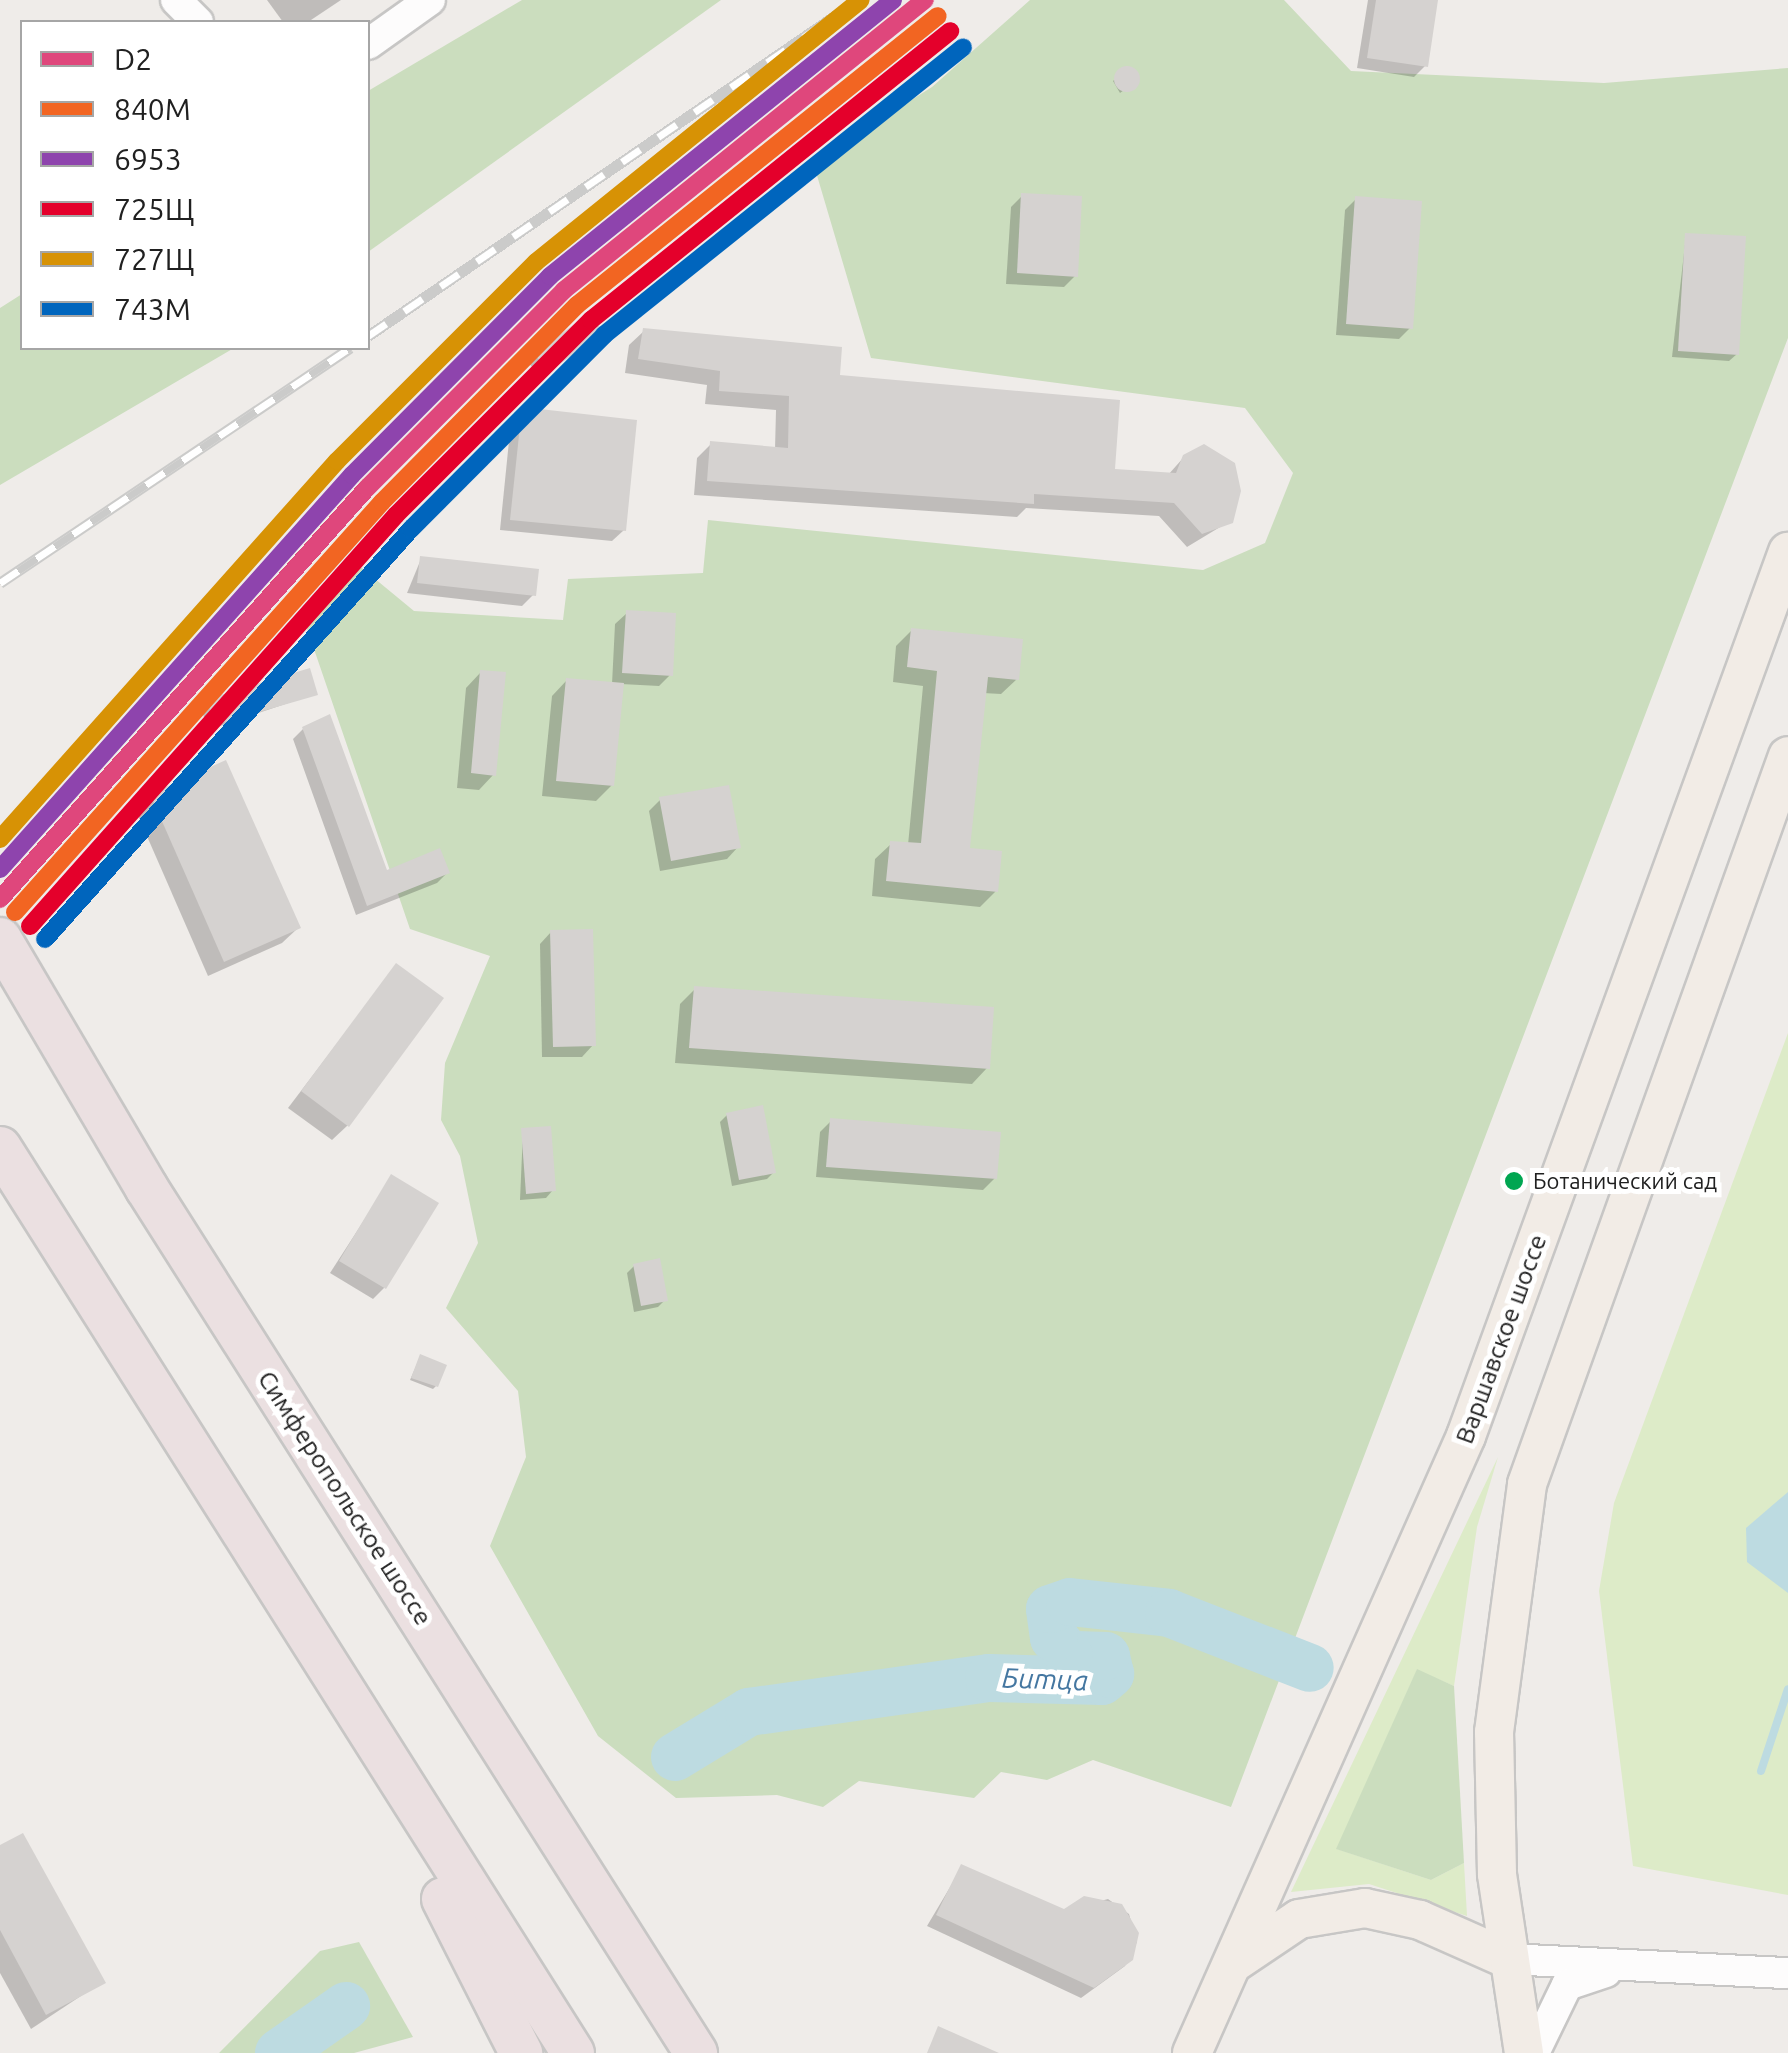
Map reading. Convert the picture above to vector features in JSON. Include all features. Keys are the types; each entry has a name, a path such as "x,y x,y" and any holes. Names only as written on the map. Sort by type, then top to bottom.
{"highway":[{"name":"Симферопольское шоссе","path":"4,946 146,1187 696,2053"},
{"path":"0,1148 284,1610 573,2053"},
{"path":"284,1610 521,2053"}],"main road":[{"name":"Варшавское шоссе","path":"1192,2053 1466,1436 1788,552"},
{"path":"1522,2053 1508,1959 1494,1732 1527,1484 1788,756"},
{"path":"1230,1966 1275,1930 1334,1911 1393,1912 1508,1959"},
{"path":"1446,1933 1502,2006 1522,2053"}],"street":[{"path":"176,0 196,20"},
{"path":"370,43 430,0"},
{"path":"1508,1959 1788,1973"},
{"path":"1534,2053 1567,1984 1644,1967"}],"green space":[{"path":"522,0 721,0 370,251 370,90"},
{"path":"1030,0 1284,0 1351,71 1604,83 1788,68 1788,338 1231,1807 1093,1760 1047,1780 1001,1772 974,1798 859,1781 823,1807 777,1795 676,1798 598,1736 490,1546 526,1457 518,1391 446,1308 478,1243 460,1156 441,1120 445,1063 490,956 410,929 304,620 357,564 414,611 563,620 568,579 703,573 708,520 1203,570 1265,543 1293,473 1245,408 871,358 813,162 932,87"},
{"path":"20,295 20,350 231,350 0,485 0,308"},
{"path":"1788,1033 1788,1895 1633,1866 1599,1591 1614,1503"},
{"path":"1498,1457 1477,1527 1454,1686 1417,1670 1337,1849 1431,1880 1464,1863 1467,1916 1369,1884 1291,1892"},
{"path":"1417,1669 1454,1686 1464,1863 1431,1880 1336,1849"},
{"path":"359,1942 413,2037 354,2053 219,2053 320,1951"}],"water":[{"path":"1788,1492 1788,1593 1747,1562 1746,1528"}],"building":[{"path":"1376,0 1438,0 1428,67 1367,58"},
{"path":"1127,66 1136,70 1140,79 1136,88 1127,92 1118,88 1114,79 1118,70"},
{"path":"1021,193 1082,196 1078,277 1017,273"},
{"path":"1355,196 1422,201 1413,329 1346,324"},
{"path":"1685,233 1746,236 1739,355 1678,351"},
{"path":"590,313 604,333 548,372 534,353"},
{"path":"643,328 842,347 840,375 1120,400 1115,469 1176,473 1183,455 1204,444 1235,463 1241,491 1233,523 1202,534 1174,503 1034,494 1034,504 707,481 710,441 788,448 789,396 719,391 720,371 638,359"},
{"path":"522,407 637,420 626,531 510,520"},
{"path":"420,556 539,569 536,596 417,583"},
{"path":"626,610 676,613 673,676 622,673"},
{"path":"911,628 1023,639 1019,680 988,677 970,848 1002,851 998,892 886,881 890,841 921,843 937,671 907,667"},
{"path":"310,668 318,695 214,725 207,699"},
{"path":"480,670 506,672 496,776 471,773"},
{"path":"566,678 624,683 614,786 556,781"},
{"path":"330,714 387,870 440,848 450,873 367,906 302,727"},
{"path":"226,760 301,928 224,962 150,794"},
{"path":"729,785 741,848 671,861 659,797"},
{"path":"593,929 596,1046 553,1047 550,930"},
{"path":"396,963 444,998 349,1127 301,1091"},
{"path":"694,986 994,1007 990,1069 689,1048"},
{"path":"763,1105 776,1173 739,1180 726,1113"},
{"path":"830,1118 1001,1132 997,1179 826,1167"},
{"path":"551,1126 556,1191 526,1194 521,1128"},
{"path":"391,1174 439,1203 386,1289 339,1261"},
{"path":"660,1258 668,1301 641,1306 633,1264"},
{"path":"420,1354 447,1365 438,1387 411,1378"},
{"path":"23,1833 106,1983 46,2015 0,1930 0,1845"},
{"path":"961,1864 1064,1909 1084,1896 1122,1904 1139,1933 1133,1960 1094,1988 936,1915"},
{"path":"938,2026 999,2053 927,2053"}],"waterway":[{"name":"Битца","path":"675,1757 749,1712 989,1678 1102,1681 1110,1674 1106,1656 1069,1655 1054,1638 1050,1609 1070,1602 1169,1613 1310,1668"},
{"path":"1761,1771 1788,1689"},
{"name":"Битца","path":"279,2053 346,2006"}],"railway":[{"path":"370,335 858,0"},
{"path":"0,583 347,350"}],"transit line":[{"name":"727Щ","path":"0,839 337,461 536,262 861,0"},
{"name":"6953","path":"0,869 352,475 550,276 893,0"},
{"name":"D2","path":"0,899 367,488 564,290 925,0"},
{"name":"840М","path":"15,912 382,502 577,305 938,16"},
{"name":"725Щ","path":"30,926 396,515 591,320 950,31"},
{"name":"743М","path":"45,939 411,529 604,335 963,47"}],"place":[{"name":"Ботанический сад","path":"1514,1181"}]}
